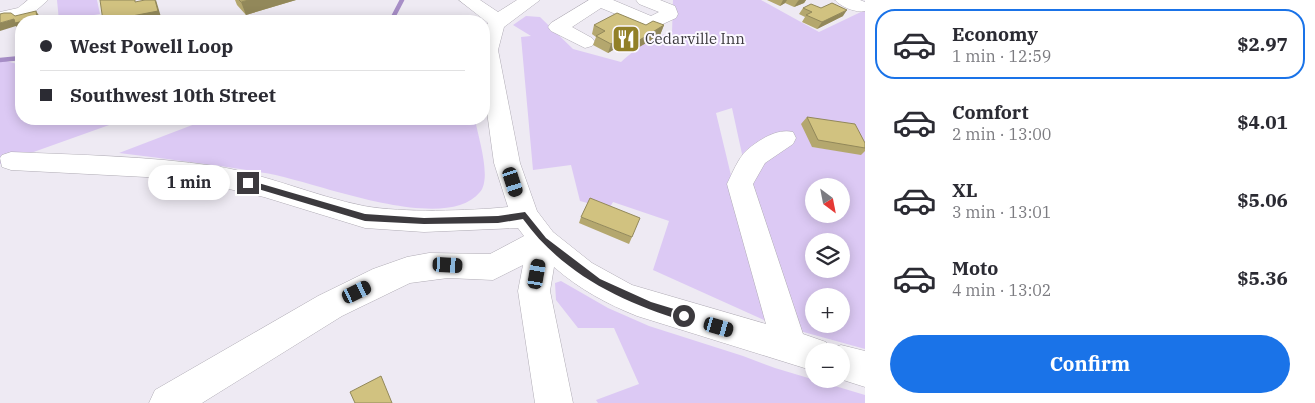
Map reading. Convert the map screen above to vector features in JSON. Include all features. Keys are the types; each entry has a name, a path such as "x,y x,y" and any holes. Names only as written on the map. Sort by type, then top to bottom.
{"street":[{"path":"0,18 24,12 39,0"},
{"path":"468,0 489,15"},
{"path":"490,38 498,21 531,0"},
{"path":"585,42 558,28 602,1 652,23 668,14 669,10 645,0"},
{"path":"844,0 861,7"},
{"path":"490,15 498,21"},
{"path":"490,63 505,156 534,228 534,291 554,403"},
{"path":"784,138 755,157 740,184 802,351"},
{"path":"12,161 146,168 216,176 264,187 374,218 424,221 498,219 534,228 581,272 621,295 649,306 802,351"},
{"path":"168,403 330,306 384,279 407,270 429,266 494,267 534,228"},
{"path":"850,365 865,369"}],"shaded area":[{"path":"57,0 97,0 100,14 94,15 58,15"},
{"path":"673,0 761,0 819,32 865,10 865,349 850,345 850,343 843,343 807,333 850,333 850,288 805,288 805,332 789,328 742,154 732,108 716,113 766,321 653,270 669,221 613,202 609,209 580,201 571,165 533,170 521,37 531,36 513,25 526,16 540,17 573,49 621,62 638,48 665,34 672,33","holes":["802,124 860,154 813,147"]},
{"path":"6,61 15,63 15,125 109,125 0,164 0,62"},
{"path":"192,125 476,125 485,177 480,192 462,204 438,209 377,202 265,173 119,153"},
{"path":"561,281 608,308 649,326 805,377 805,388 842,388 865,395 865,403 598,403 596,400 639,384 614,328 578,328 556,300 555,283"}],"building":[{"path":"100,0 135,0 135,2 155,0 158,11 137,15 102,15"},
{"path":"832,3 847,10 822,22 806,15 812,12 803,8 811,4 821,8"},
{"path":"36,11 37,15 19,15"},
{"path":"11,13 15,16 15,23 14,19 0,23 0,14"},
{"path":"617,13 646,25 653,21 664,25 638,41 626,35 611,44 596,36 605,31 594,25"},
{"path":"807,117 855,124 865,143 865,148 818,140"},
{"path":"590,198 640,218 632,237 581,217"},
{"path":"381,376 392,403 355,403 350,392"}],"waterway":[{"path":"394,15 402,0"},
{"path":"0,60 15,59"}],"place":[{"name":"Cedarville Inn","path":"626,39"}],"route":[{"path":"248,183 365,217 400,221 424,221 498,219 525,216 543,240 581,272 621,295 649,306 684,316"}]}
